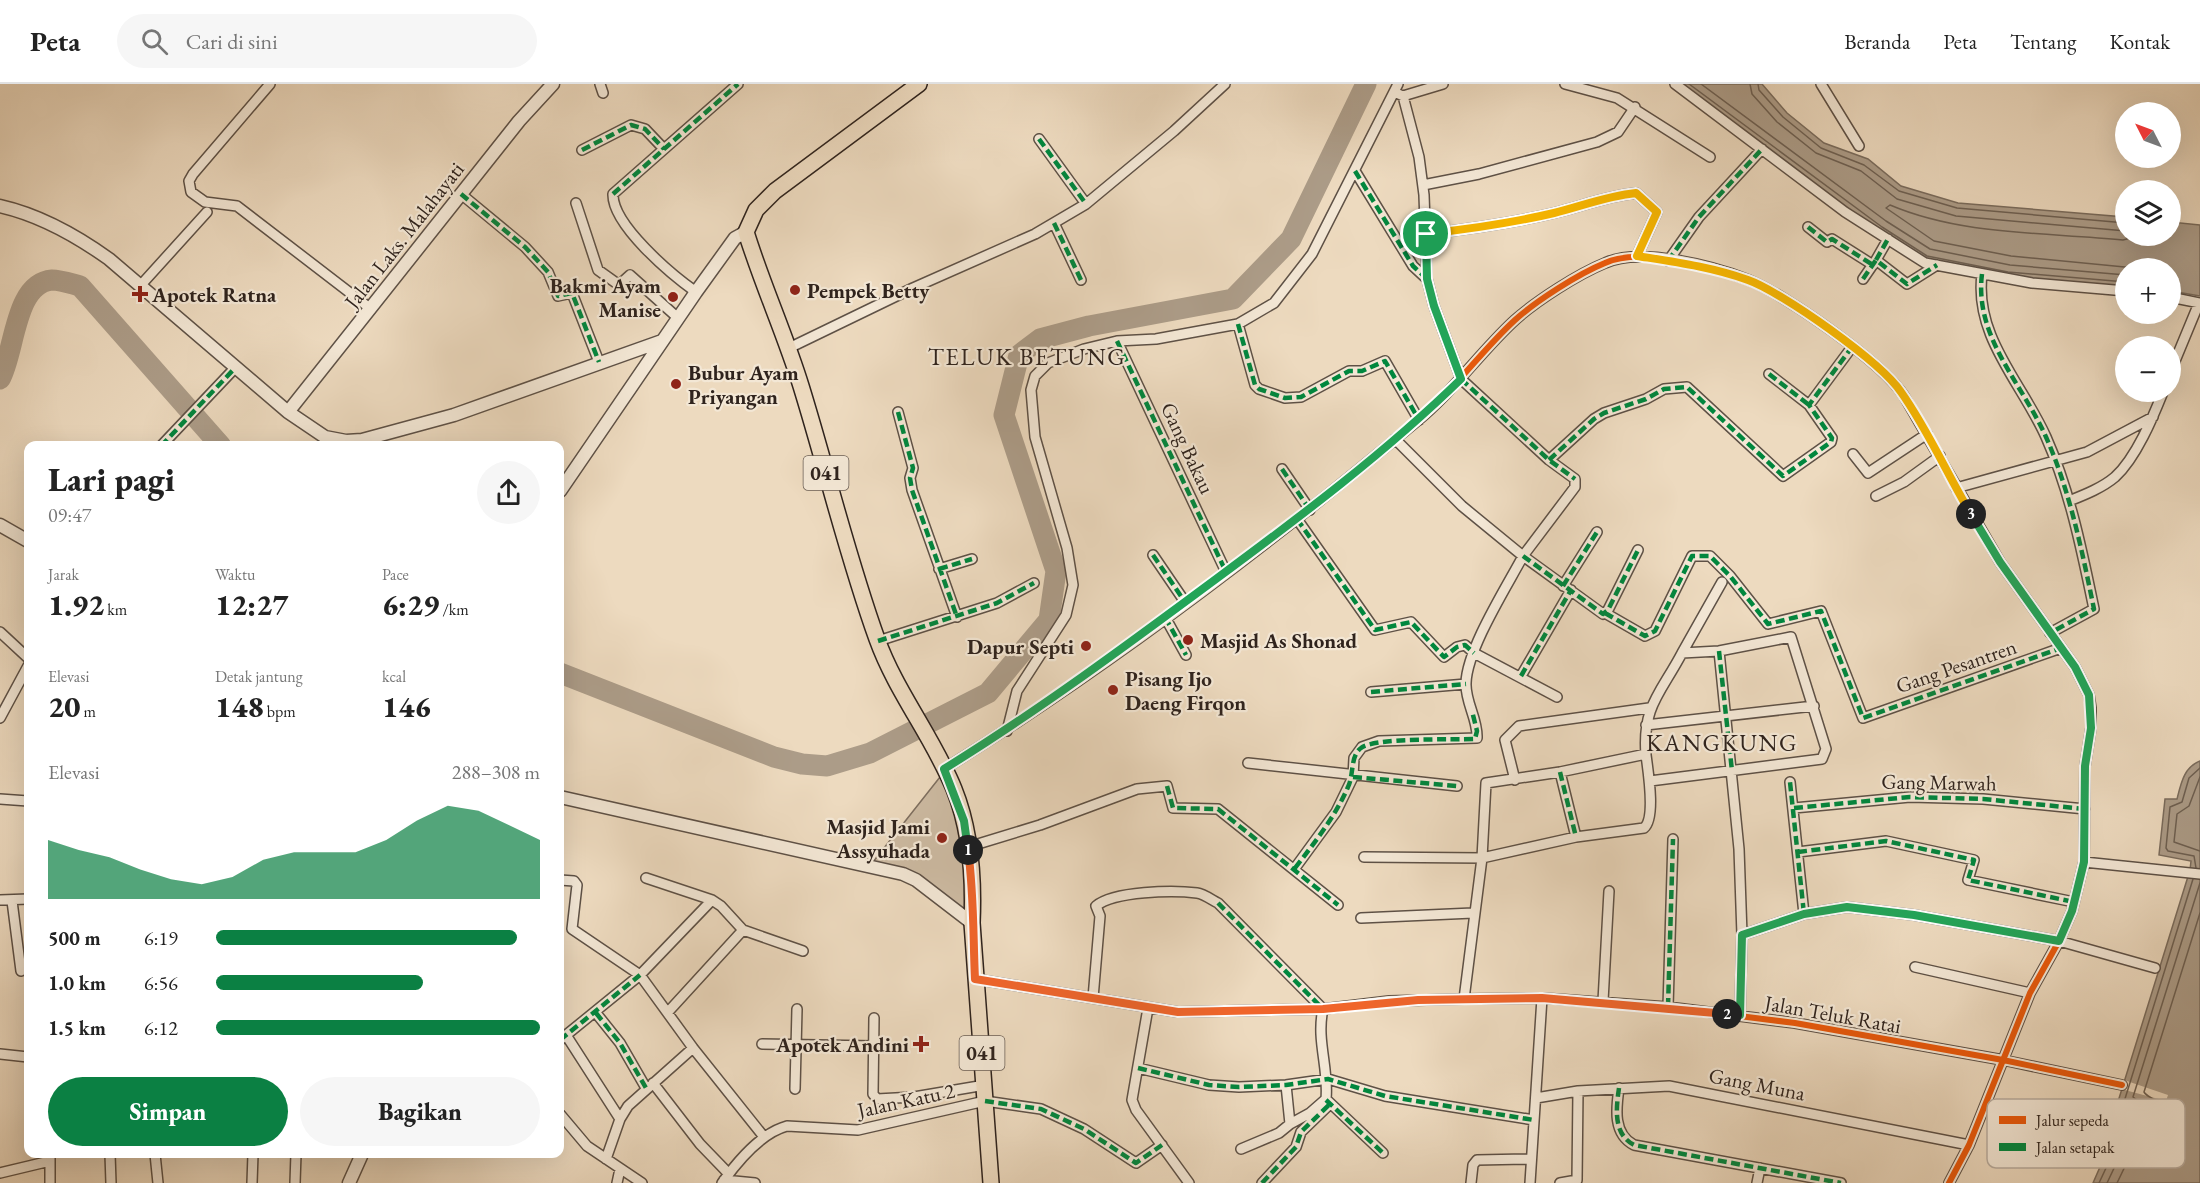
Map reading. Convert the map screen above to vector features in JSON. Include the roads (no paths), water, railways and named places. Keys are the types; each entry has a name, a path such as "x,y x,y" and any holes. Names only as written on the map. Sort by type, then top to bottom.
{"main road":[{"path":"746,232 756,210 775,191 919,84"},
{"name":"041","path":"746,232 789,348 816,434 834,507 878,641 911,712 942,766 964,821 973,885 972,923 975,979 991,1183"}],"street":[{"path":"270,84 193,174 189,181 191,192 205,202 237,207 371,309"},
{"name":"Jalan Laks. Malahayati","path":"288,412 519,121 553,84"},
{"path":"696,292 649,252 614,205 613,194 738,84"},
{"path":"789,348 1054,223 1086,204 1174,131 1225,84"},
{"path":"1398,91 1443,84"},
{"path":"1566,84 1617,98 1635,107 1710,157"},
{"path":"1675,84 1845,212 1916,258 1936,265 2032,283 2115,290"},
{"path":"1822,84 1859,146"},
{"path":"1007,731 1017,691 1066,615 1073,585 1067,548 1035,437 1031,390 1035,376 1048,363 1084,348 1117,341 1156,339 1238,324 1274,303 1306,263 1398,91"},
{"path":"1295,868 1330,821 1353,777 1354,758 1362,747 1379,741 1475,739 1477,731 1466,684 1474,653 1523,556 1575,487 1575,479 1549,460 1461,379 1434,306 1427,279 1423,185 1419,157 1398,91"},
{"path":"1423,185 1479,174 1597,142 1618,132 1635,107"},
{"path":"582,150 631,125 645,129 664,149"},
{"path":"1040,140 1086,204"},
{"path":"1668,261 1699,217 1762,149"},
{"path":"1355,171 1413,267 1427,279"},
{"path":"1426,234 1486,226 1554,213 1614,195 1636,193 1657,212 1637,256"},
{"path":"461,194 541,264 548,272 558,296 572,293 599,362"},
{"path":"576,203 598,270 619,285 630,275 678,318"},
{"path":"0,206 23,212 83,240 288,412 325,436 345,441 362,440 454,415 662,341"},
{"path":"140,286 207,212"},
{"path":"1054,223 1081,280"},
{"path":"1808,227 1827,242 1832,239 1851,254 1874,262 1905,284 1936,265"},
{"path":"564,485 696,292 735,238 746,232"},
{"path":"1863,279 1888,238"},
{"path":"942,766 1007,731 1310,510 1419,420 1461,379 1515,320 1541,300 1605,262 1637,256 1700,266 1750,280 1852,347 1884,371 1901,391 2000,562 2075,667 2089,695 2091,728 2085,766 2084,862 2074,902 2059,941 2031,993 1987,1099"},
{"path":"1982,274 1979,295 1982,314 2005,367 2046,435 2069,501 2094,609 2050,633"},
{"path":"2181,299 2199,303 2181,346"},
{"path":"1238,324 1249,368 1255,385 1259,389 1296,398 1349,371 1362,371 1385,361 1419,420"},
{"name":"Gang Bakau","path":"1117,341 1226,572"},
{"path":"1809,405 1852,347"},
{"path":"166,441 235,368"},
{"path":"1549,460 1594,419 1604,413 1646,399 1664,389 1687,387 1783,476 1831,442 1832,438 1809,405 1770,374"},
{"path":"2069,501 2091,492 2115,477 2153,417 2159,402"},
{"path":"898,412 913,468 910,484 957,617"},
{"path":"1956,488 2055,462 2096,448 2153,417"},
{"path":"1853,454 1868,473 1927,434"},
{"path":"1395,439 1462,506 1523,556 1605,613 1638,550"},
{"path":"1876,496 1904,482 1940,456"},
{"path":"1282,469 1310,510"},
{"path":"1297,519 1375,630 1412,622 1444,657 1456,647 1465,645 1474,653 1557,697"},
{"path":"0,525 24,539"},
{"path":"1521,676 1597,532"},
{"path":"1153,555 1185,602"},
{"name":"Gang Pesantren","path":"1605,613 1645,636 1650,636 1655,632 1692,556 1710,556 1730,576 1768,624 1821,611 1863,718 2061,648"},
{"path":"939,569 972,559"},
{"path":"1364,857 1482,858 1576,837 1644,828 1649,820 1650,781 1646,754 1646,724 1649,708 1722,582"},
{"path":"878,641 957,617 1009,597 1010,594 1034,583"},
{"path":"1165,616 1186,655"},
{"path":"0,632 24,654"},
{"path":"1650,781 1822,759 1826,749 1791,637 1719,651 1682,653"},
{"path":"1719,651 1739,849 1742,935 1740,1015"},
{"path":"0,718 24,673"},
{"path":"1371,692 1466,684"},
{"path":"1646,724 1814,706"},
{"path":"1515,780 1505,740 1519,726 1649,708"},
{"path":"1464,999 1473,913 1482,858 1486,783 1560,772 1646,754"},
{"path":"1248,764 1353,777 1457,786"},
{"path":"1560,772 1576,837"},
{"path":"1790,782 1804,914"},
{"path":"968,847 1040,825 1137,789 1167,786 1173,808 1218,809 1295,868 1338,905"},
{"name":"Gang Marwah","path":"1794,808 1910,797 1983,799 2085,809"},
{"path":"564,798 903,874 916,880 972,923"},
{"path":"0,799 24,801"},
{"path":"1668,1007 1673,839"},
{"path":"1798,852 1886,841 1974,860 1968,880 2074,902"},
{"path":"2084,862 2200,874"},
{"path":"646,878 712,900 721,906 742,930 803,951"},
{"path":"564,880 574,881 577,885 572,929 640,975 693,1048 764,1137"},
{"path":"1603,1001 1609,891"},
{"path":"1093,998 1100,916 1096,906 1105,898 1148,893 1199,893 1218,903 1323,1009 1319,1029 1328,1079 1328,1102 1301,1132 1296,1147 1262,1183"},
{"path":"0,900 24,900"},
{"path":"564,1036 596,1013 640,975 712,900"},
{"path":"12,901 21,971"},
{"path":"1742,935 1804,914 1847,907 1914,915 2059,941 2155,968"},
{"path":"1361,918 1473,913"},
{"path":"668,1011 742,930"},
{"path":"1915,967 2031,993"},
{"name":"Jalan Teluk Ratai","path":"975,979 1178,1012 1323,1009 1389,1002 1542,998 1668,1007 1740,1015 2003,1060 2122,1085"},
{"path":"1530,1183 1542,998"},
{"path":"1148,1008 1132,1094 1133,1104 1189,1183"},
{"path":"795,1089 797,1009"},
{"path":"596,1013 725,1179 755,1183"},
{"path":"874,1018 873,1094 877,1099 914,1097 985,1085"},
{"path":"564,1038 620,1119"},
{"path":"762,1044 874,1046"},
{"path":"606,1159 620,1119 628,1106 693,1048"},
{"path":"0,1053 24,1056"},
{"path":"1138,1068 1209,1085 1239,1087 1286,1085 1328,1079 1385,1096 1534,1120"},
{"path":"1286,1085 1290,1124"},
{"name":"Gang Muna","path":"1536,1098 1578,1091 1669,1086 1969,1145"},
{"path":"1619,1089 1616,1110 1618,1127 1625,1141 1634,1145 1841,1183"},
{"path":"1560,1183 1576,1180 1578,1091"},
{"path":"1949,1183 1969,1145 1987,1100"},
{"path":"985,1101 1041,1109 1084,1129 1136,1163 1162,1145"},
{"name":"Jalan Katu 2","path":"725,1179 764,1137 787,1126 837,1130 882,1127 985,1101"},
{"path":"1241,1149 1279,1133 1328,1102"},
{"path":"1328,1102 1383,1153"},
{"path":"564,1119 579,1139 642,1183"},
{"path":"0,1173 47,1158"},
{"path":"50,1158 50,1183"},
{"path":"110,1158 111,1183"},
{"path":"155,1158 158,1183"},
{"path":"252,1183 253,1158"},
{"path":"295,1183 296,1158"},
{"path":"349,1183 360,1158"},
{"path":"1471,1183 1473,1165 1477,1160 1531,1159"},
{"path":"1756,1183 1760,1168"},
{"path":"617,1183 620,1169"}],"water":[{"path":"1680,84 1762,84 1787,113 1824,143 1868,159 1901,186 1958,203 2115,216 2115,246 2181,246 2181,223 2200,225 2200,296 2181,293 2181,258 2115,258 2115,287 2008,278 1924,262 1878,232"},
{"path":"2200,761 2200,1183 2093,1183 2100,1168 2185,1168 2185,1099 2119,1099 2190,870 2191,861 2159,855 2165,799 2177,799 2187,771"}],"waterway":[{"path":"564,675 774,757 802,764 827,766 870,753 988,693 1049,620 1056,571 1004,415 1019,355 1040,339 1089,326 1233,299 1291,239 1366,84"},
{"path":"0,379 17,321 30,293 39,284 52,280 63,281 80,286 217,441"}],"place":[{"name":"Pempek Betty","path":"795,290"},
{"name":"Apotek Ratna","path":"140,294"},
{"name":"Bakmi Ayam Manise","path":"673,297"},
{"name":"Bubur Ayam Priyangan","path":"676,384"},
{"name":"Masjid As Shonad","path":"1188,640"},
{"name":"Dapur Septi","path":"1086,646"},
{"name":"Pisang Ijo Daeng Firqon","path":"1113,690"},
{"name":"Masjid Jami Assyuhada","path":"942,838"},
{"name":"Apotek Andini","path":"921,1044"}],"district":[{"name":"TELUK BETUNG","path":"1027,356"},
{"name":"KANGKUNG","path":"1722,742"}]}
